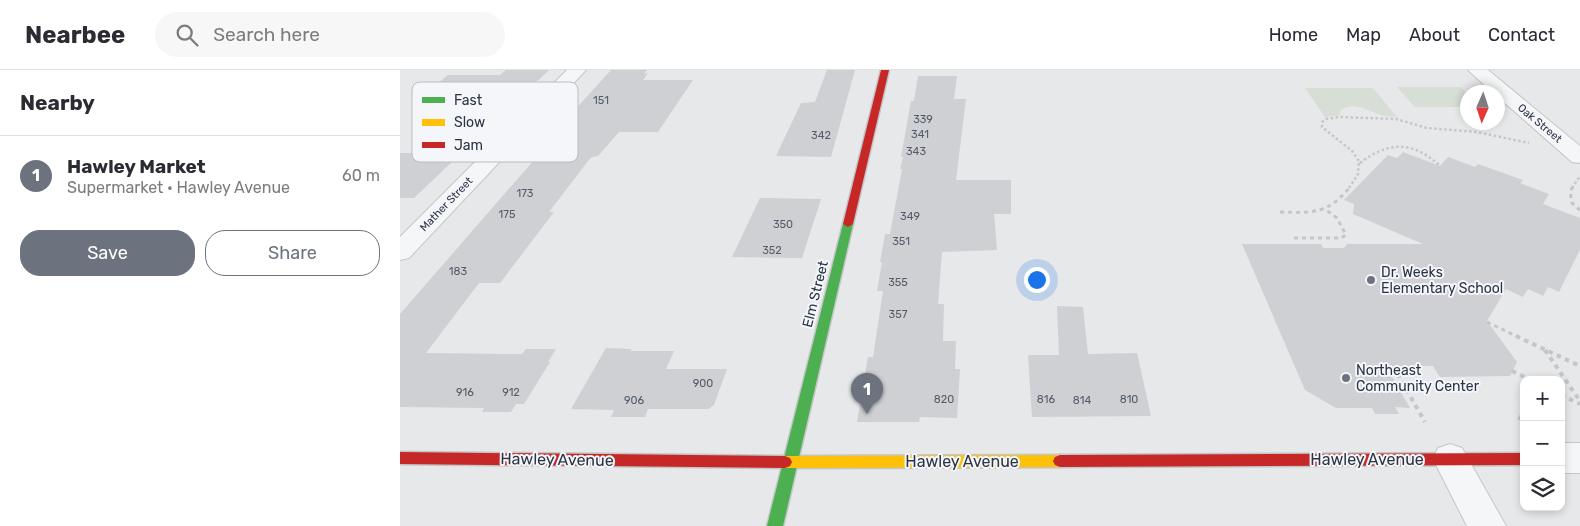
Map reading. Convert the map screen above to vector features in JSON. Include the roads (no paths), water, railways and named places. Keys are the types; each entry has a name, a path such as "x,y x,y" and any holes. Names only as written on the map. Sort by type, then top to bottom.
{"street":[{"name":"Mather Street","path":"565,82 577,70"},
{"name":"Elm Street","path":"775,526 885,70"},
{"name":"Oak Street","path":"1477,70 1580,157"},
{"name":"Mather Street","path":"400,252 488,162"},
{"name":"Hawley Avenue","path":"400,458 790,462 1520,458"},
{"path":"1565,458 1580,458"},
{"path":"1450,459 1487,526"}],"place":[{"name":"Dr. Weeks Elementary School","path":"1371,280"},
{"name":"Northeast Community Center","path":"1346,378"},
{"name":"Hawley Market","path":"867,414"}]}
